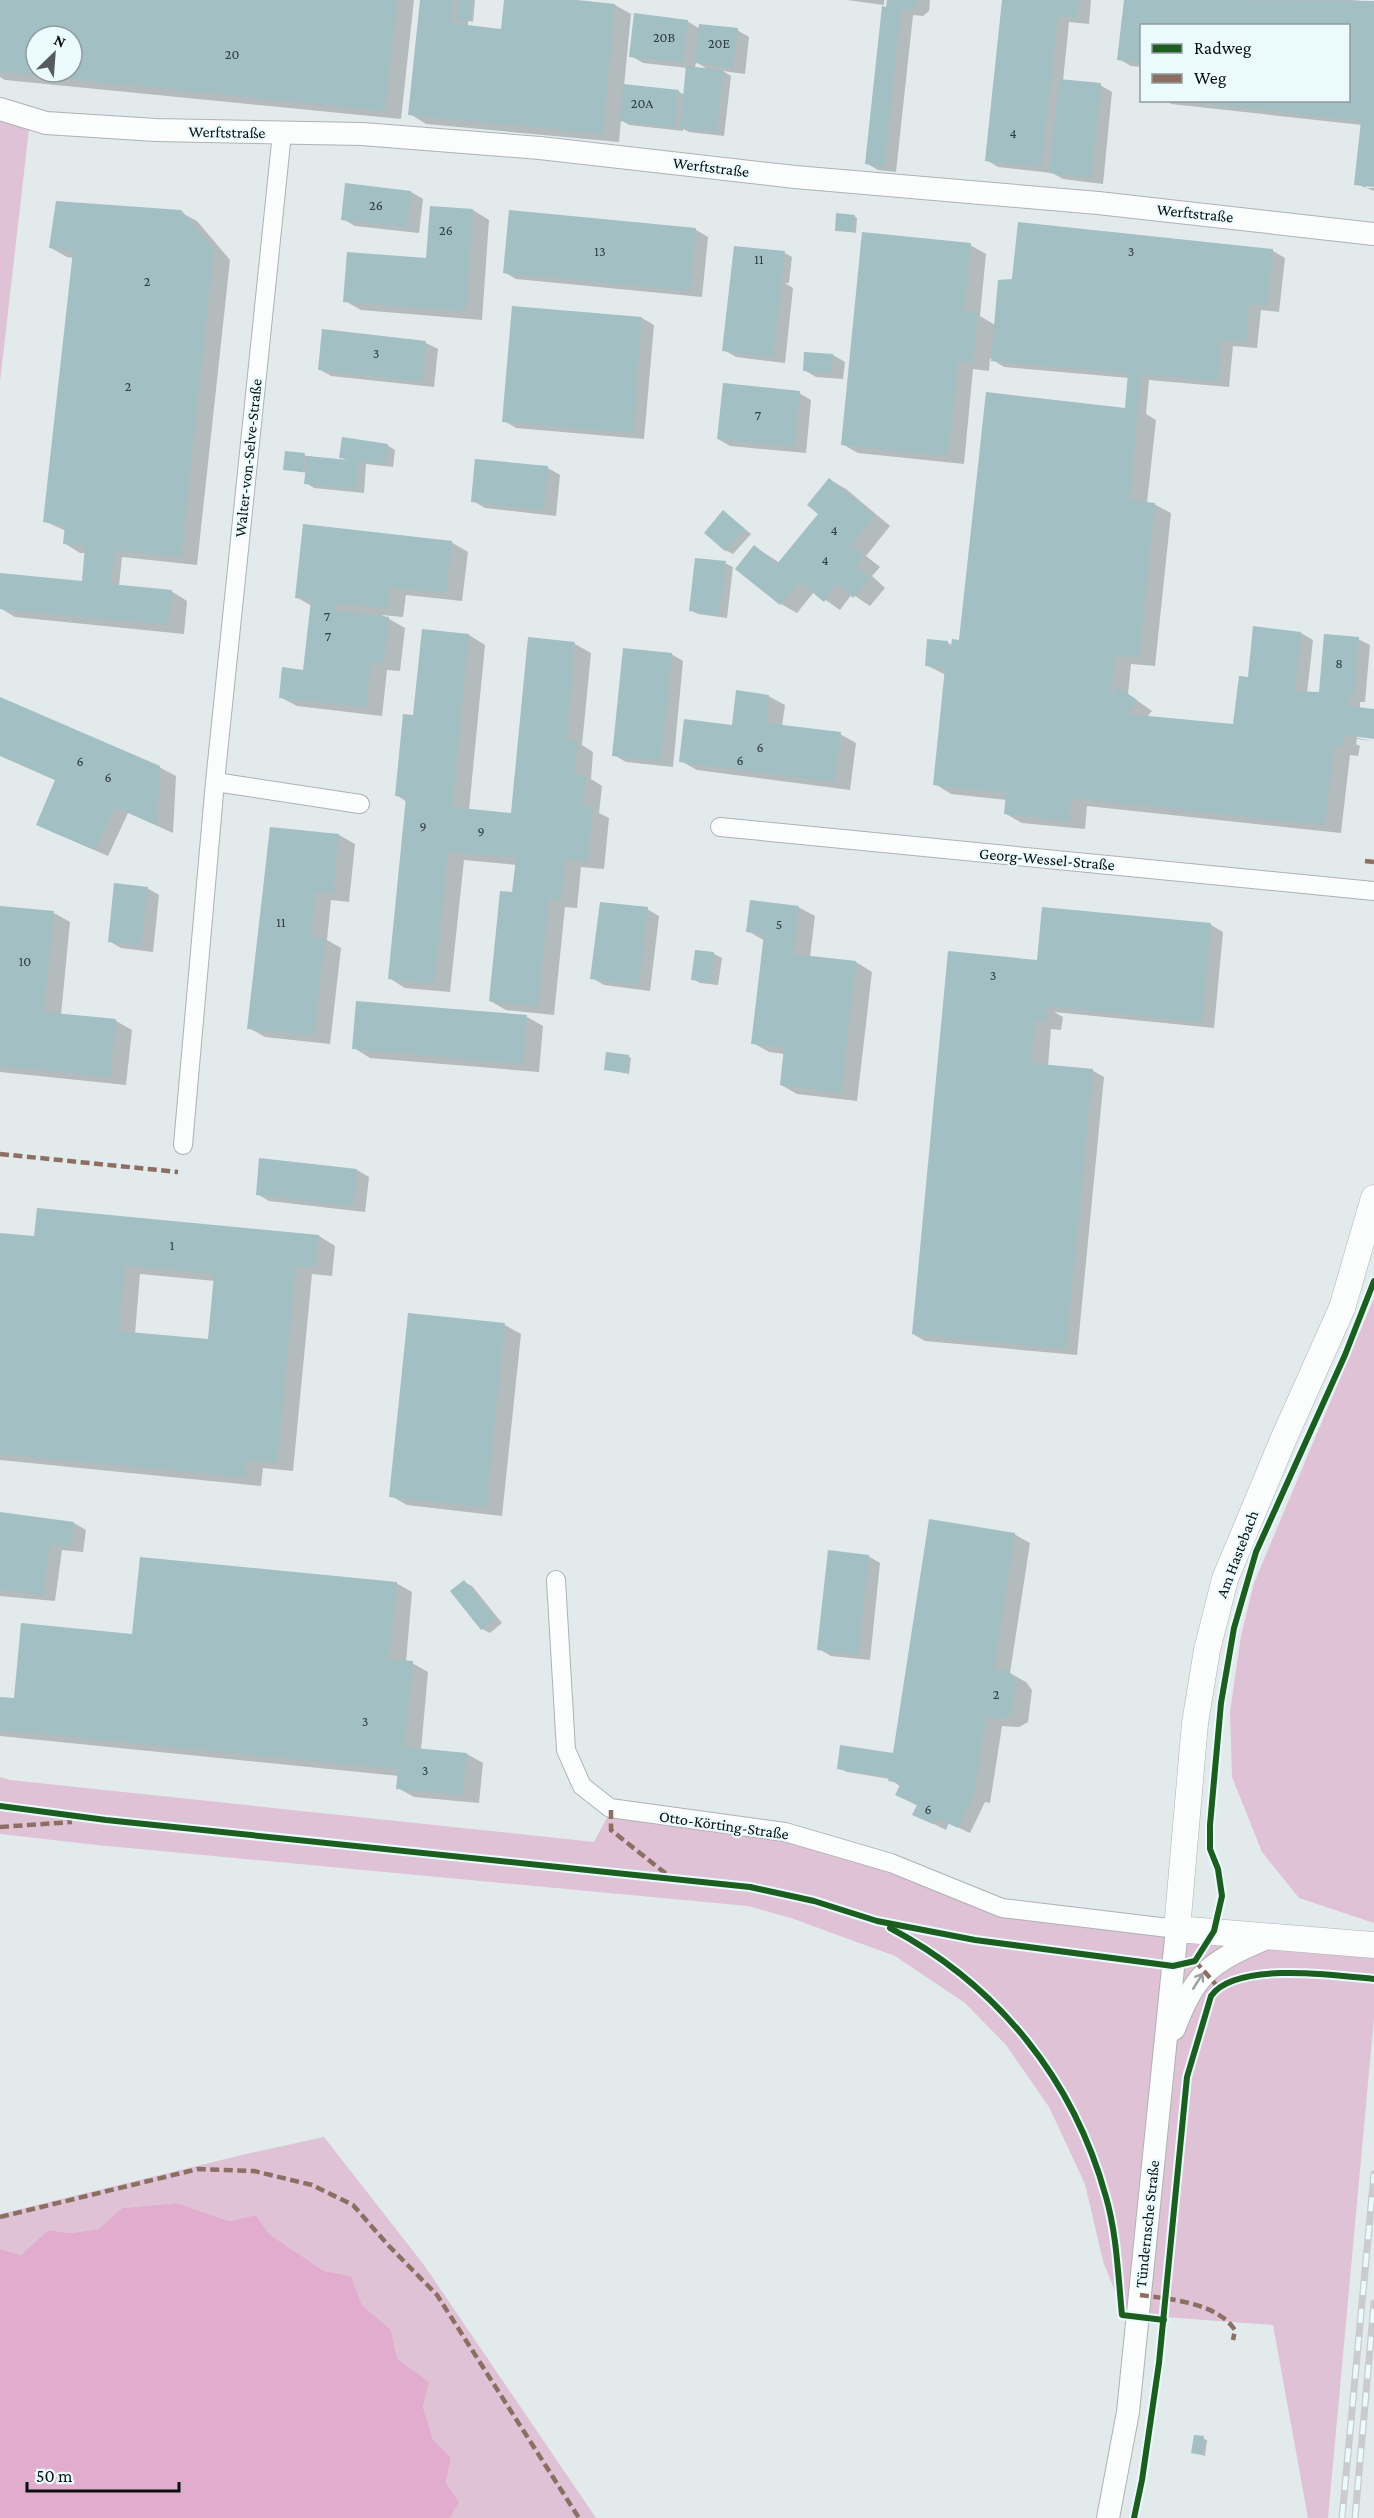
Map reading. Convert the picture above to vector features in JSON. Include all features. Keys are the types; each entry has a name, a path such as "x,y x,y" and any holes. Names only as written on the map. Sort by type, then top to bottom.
{"main road":[{"name":"Am Hastebach","path":"1177,1929 1196,1723 1207,1650 1225,1579 1283,1440 1342,1308 1374,1198"},
{"path":"1177,1929 1374,1945"}],"street":[{"name":"Werftstraße","path":"0,109 46,123 156,130 362,134 540,148 795,177 1098,203 1374,234"},
{"name":"Walter-von-Selve-Straße","path":"183,1145 215,782 282,133"},
{"path":"215,782 360,804"},
{"name":"Georg-Wessel-Straße","path":"720,827 1374,891"},
{"name":"Otto-Körting-Straße","path":"556,1580 566,1750 582,1786 610,1808 784,1832 891,1863 1002,1908 1177,1929"},
{"name":"Tündernsche Straße","path":"1108,2518 1128,2412 1177,1929"},
{"path":"1165,2053 1183,2005 1204,1972 1229,1954 1269,1937"}],"shaded area":[{"path":"0,111 30,120 0,382"},
{"path":"1374,1298 1374,1923 1299,1898 1262,1852 1232,1777 1230,1712 1241,1636 1254,1583"},
{"path":"0,1777 10,1780 594,1842 611,1810 784,1833 1001,1909 1178,1931 1374,1947 1374,2018 1328,2518 1308,2518 1273,2325 1124,2314 1103,2261 1085,2184 1049,2107 1006,2045 965,2003 895,1956 791,1918 748,1906 0,1834"},
{"path":"324,2137 424,2265 596,2518 450,2518 458,2502 446,2483 451,2458 433,2440 423,2407 429,2382 397,2358 391,2330 362,2305 351,2276 324,2271 269,2234 256,2215 229,2221 175,2203 122,2208 100,2229 71,2233 48,2230 21,2255 0,2249 0,2214"},
{"path":"176,2203 229,2221 256,2215 269,2234 324,2271 351,2276 362,2305 391,2330 397,2358 429,2382 423,2407 433,2440 451,2458 446,2483 459,2502 450,2518 0,2518 0,2249 21,2255 48,2230 71,2233 99,2229 122,2208"}],"building":[{"path":"0,0 397,0 385,111 84,81 84,24 24,24 24,74 0,72"},
{"path":"420,0 453,0 451,23 501,29 504,0 577,0 615,4 603,134 408,115"},
{"path":"458,0 472,0 470,21 456,20"},
{"path":"887,0 918,0 917,5 910,10 901,9 884,166 865,164 882,6 886,7"},
{"path":"1002,0 1079,0 1077,18 1058,16 1041,167 985,161"},
{"path":"1124,0 1374,1 1374,187 1354,185 1361,121 1192,102 1350,102 1350,24 1140,24 1140,63 1117,60"},
{"path":"634,13 688,20 683,62 629,57"},
{"path":"699,24 738,28 733,68 695,63"},
{"path":"686,66 723,70 717,132 680,128"},
{"path":"1059,79 1101,83 1091,178 1049,173"},
{"path":"623,84 679,90 675,128 620,121"},
{"path":"345,183 411,191 407,227 341,220"},
{"path":"56,201 181,210 214,249 181,557 115,550 111,584 172,590 168,625 0,609 0,573 82,581 85,546 63,544 65,525 43,522 73,251 49,248"},
{"path":"430,206 473,209 466,311 343,302 347,252 426,258"},
{"path":"509,210 696,228 690,291 503,273"},
{"path":"836,213 855,215 853,232 835,231"},
{"path":"1018,222 1273,249 1267,306 1249,304 1246,342 1221,340 1218,381 1141,374 1130,500 1155,503 1139,658 1115,655 1111,697 1118,687 1137,700 1127,714 1233,724 1239,676 1248,677 1253,626 1301,632 1295,691 1319,692 1324,634 1359,637 1354,696 1349,696 1348,706 1374,709 1374,739 1345,735 1342,747 1334,746 1325,825 1071,798 1069,821 1004,814 1006,793 933,785 945,668 925,666 927,639 948,641 948,647 951,647 952,639 959,640 986,392 1125,408 1128,373 991,361 998,280 1012,279"},
{"path":"862,232 971,243 964,312 978,313 973,363 958,361 948,456 841,445"},
{"path":"734,246 785,251 773,357 722,351"},
{"path":"512,306 642,317 633,433 502,422"},
{"path":"322,329 426,341 422,382 318,370"},
{"path":"804,352 833,354 831,373 803,371"},
{"path":"723,383 800,391 794,447 717,439"},
{"path":"342,437 388,444 385,464 339,458"},
{"path":"285,451 305,453 303,472 283,470"},
{"path":"307,456 359,461 356,489 304,484"},
{"path":"475,459 548,466 544,510 471,502"},
{"path":"829,478 875,516 851,545 864,557 856,566 870,578 853,598 837,583 824,602 799,581 780,605 735,569 754,545 777,564 818,514 807,505"},
{"path":"723,510 745,529 725,551 704,533"},
{"path":"303,524 452,541 446,593 390,587 388,609 337,603 336,611 389,617 384,663 371,661 366,707 279,698 282,667 303,670 311,600 295,598"},
{"path":"695,558 726,561 719,615 689,611"},
{"path":"422,629 469,634 452,807 511,813 528,637 575,642 566,740 578,741 574,774 586,775 583,806 593,807 588,861 565,859 561,900 549,899 538,1007 489,1001 500,891 512,892 516,858 448,852 434,984 388,979 406,797 395,796 403,714 413,715"},
{"path":"623,648 672,653 661,761 612,756"},
{"path":"736,690 769,695 766,723 841,732 834,782 679,762 684,719 732,725"},
{"path":"0,697 160,766 157,825 115,807 95,850 36,825 55,780 0,755"},
{"path":"270,827 339,834 333,893 315,892 311,937 325,938 314,1035 247,1029"},
{"path":"114,883 148,887 141,946 108,942"},
{"path":"750,900 799,906 793,954 856,961 841,1093 780,1085 784,1047 751,1044 764,934 746,932"},
{"path":"600,902 648,907 639,985 590,979"},
{"path":"0,906 54,911 44,1012 116,1019 110,1077 0,1066"},
{"path":"1042,907 1211,923 1202,1022 1047,1006 1046,1021 1035,1020 1031,1063 1093,1069 1066,1349 912,1334 948,951 1037,960"},
{"path":"695,950 714,952 711,982 691,980"},
{"path":"356,1001 527,1015 523,1064 352,1049"},
{"path":"606,1052 629,1055 626,1073 604,1070"},
{"path":"259,1158 357,1169 353,1206 256,1195"},
{"path":"37,1208 319,1235 316,1267 296,1266 277,1463 247,1460 245,1477 0,1454 0,1233 34,1236","holes":["125,1265 214,1274 208,1339 118,1331"]},
{"path":"408,1313 505,1323 486,1507 389,1497"},
{"path":"0,1512 74,1522 71,1546 50,1544 43,1595 0,1589"},
{"path":"929,1519 1015,1533 994,1669 1009,1671 1016,1680 1012,1713 1002,1719 986,1717 974,1795 958,1828 937,1818 933,1824 912,1815 917,1805 895,1795 901,1783 888,1781 889,1777 837,1769 840,1745 893,1753"},
{"path":"828,1550 869,1555 858,1655 817,1650"},
{"path":"140,1557 397,1582 389,1659 413,1661 404,1747 467,1753 463,1795 396,1789 398,1769 0,1730 0,1697 14,1698 21,1623 132,1634"},
{"path":"464,1580 495,1619 481,1630 450,1591"},
{"path":"1194,2435 1204,2436 1202,2455 1191,2453"}],"railway":[{"path":"1342,2518 1374,2174"},
{"path":"1355,2518 1374,2303"}],"marked path":[{"path":"1365,861 1374,862"},
{"path":"0,1154 178,1172"},
{"path":"611,1810 611,1830 670,1877"},
{"path":"0,1827 72,1822"},
{"path":"1195,1961 1218,1987"},
{"path":"0,2217 198,2169 254,2171 312,2185 353,2205 437,2295 579,2518"},
{"path":"1140,2295 1165,2298 1205,2308 1227,2321 1235,2330 1233,2340"}],"cycle path":[{"path":"0,1806 106,1820 750,1887 814,1901 877,1921 975,1940 1173,1966 1195,1961 1214,1931 1222,1896 1218,1869 1210,1849 1210,1825 1221,1703 1234,1628 1256,1552 1345,1355 1374,1281"},
{"path":"890,1928 929,1951 965,1978 997,2007 1026,2040 1052,2076 1074,2114 1092,2154 1106,2197 1115,2241 1122,2315 1164,2320"},
{"path":"1134,2518 1142,2480 1159,2363 1187,2077 1211,1996 1223,1985 1241,1978 1263,1974 1312,1973 1374,1979"}]}
